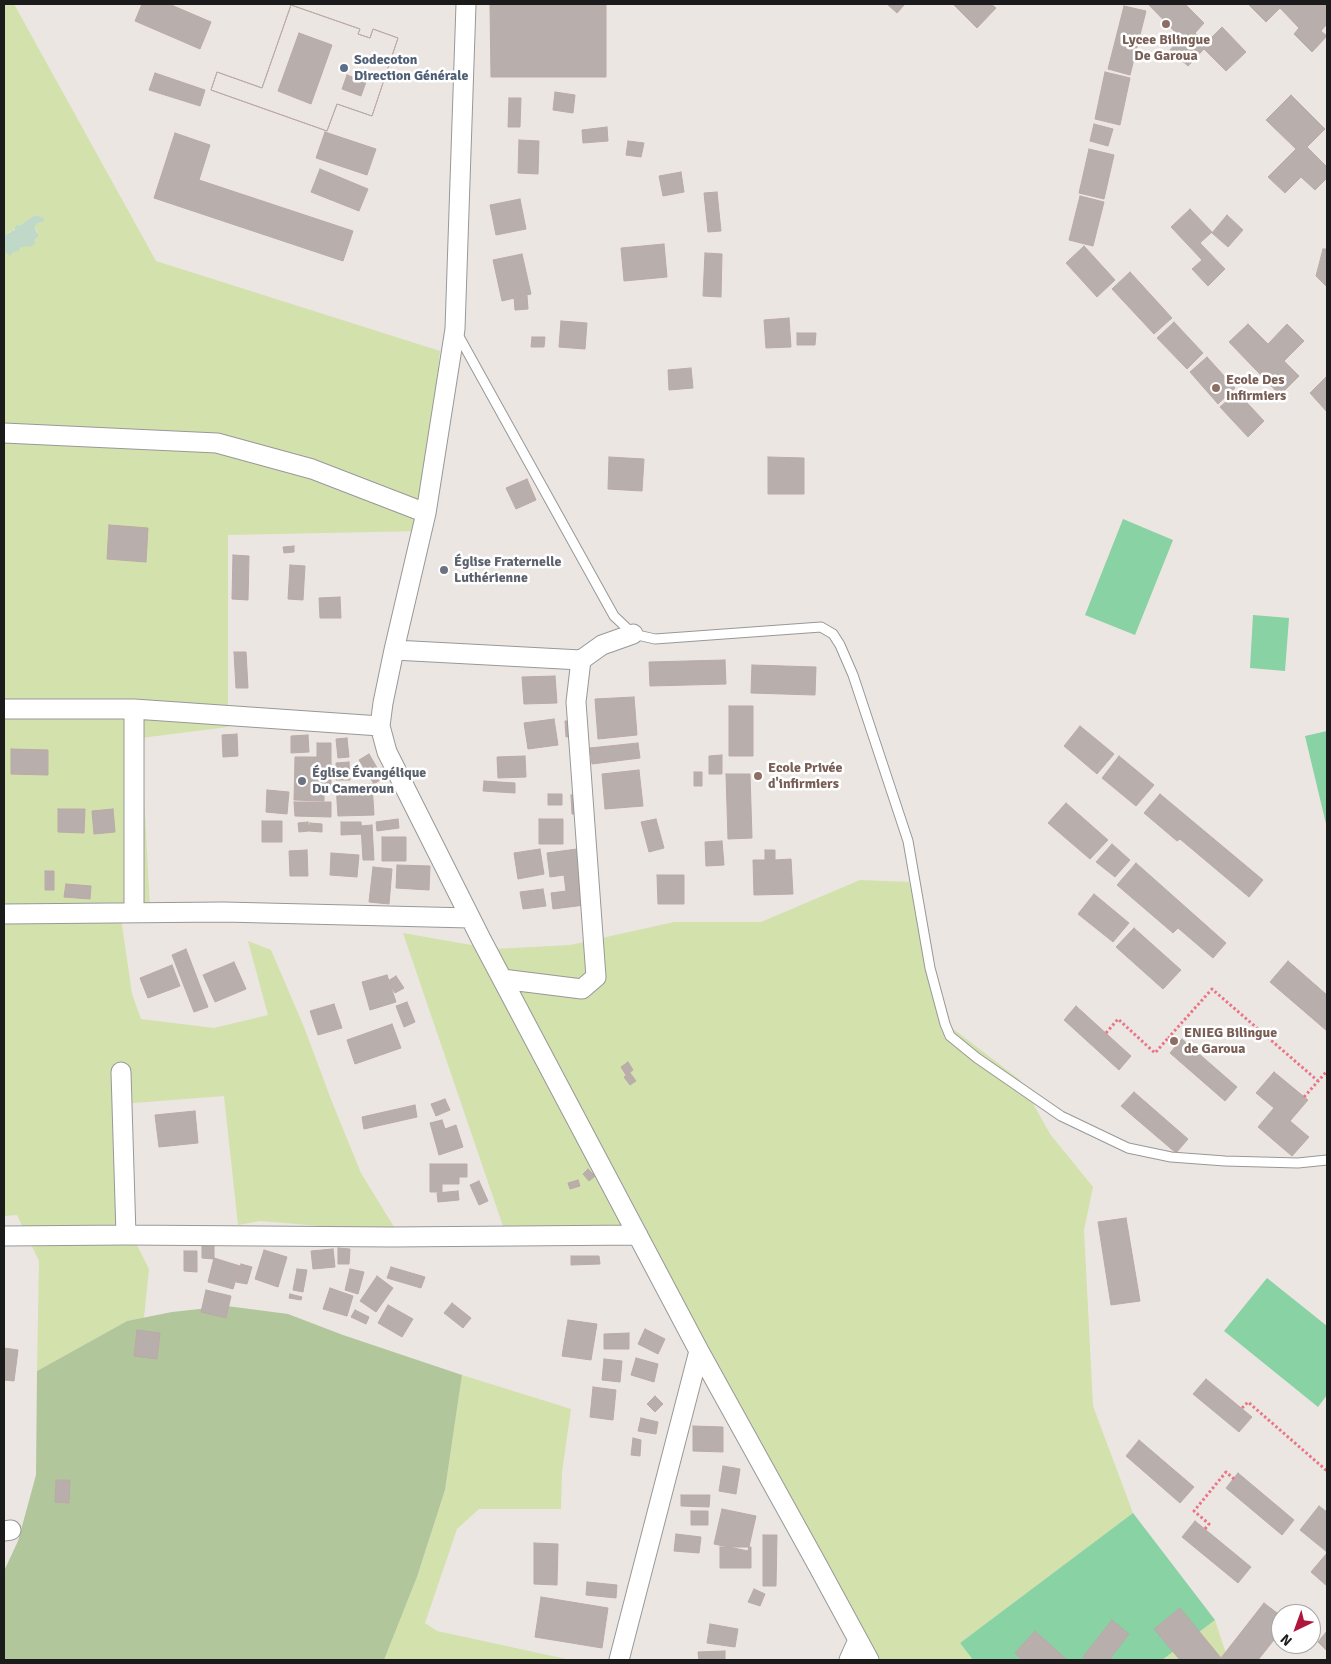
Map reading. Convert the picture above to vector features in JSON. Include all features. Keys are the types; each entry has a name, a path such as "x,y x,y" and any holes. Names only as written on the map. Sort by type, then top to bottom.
{"street":[{"path":"466,4 455,329 426,513 394,650 380,726 387,752 502,980 699,1351 869,1660"},
{"path":"4,433 217,443 312,469 426,513"},
{"path":"394,650 580,660 602,645 633,634"},
{"path":"502,980 582,989 596,977 576,702 580,660"},
{"path":"4,709 134,709 380,726"},
{"path":"134,709 134,913"},
{"path":"4,914 233,912 470,918"},
{"path":"121,1072 126,1235"},
{"path":"4,1236 382,1237 638,1235"},
{"path":"619,1660 699,1351"},
{"path":"849,1660 858,1640"}],"lane":[{"path":"455,329 614,616 633,634 655,639 821,627 833,634 840,645 853,676 908,841 933,978 945,1024 950,1036 959,1045 1061,1116 1128,1148 1171,1157 1225,1161 1298,1163 1327,1160"}],"path":[{"path":"1106,1033 1118,1019 1155,1053 1212,989 1318,1082"},
{"path":"1169,1037 1178,1045"},
{"path":"1304,1097 1327,1071"},
{"path":"1242,1408 1248,1402 1327,1471"},
{"path":"1205,1529 1209,1524 1194,1511 1226,1472 1234,1479"}],"green space":[{"path":"4,4 14,4 156,261 440,351 422,531 228,535 228,727 141,738 150,908 120,911 132,994 141,1019 214,1028 268,1015 248,941 271,950 304,1027 361,1173 394,1227 345,1228 260,1221 238,1225 224,1096 121,1104 135,1241 149,1269 144,1318 127,1321 37,1371 39,1261 17,1215 4,1216 4,255 6,252 19,251 21,247 38,237 35,226 37,223 43,222 35,215 4,236"},
{"path":"35,215 44,218 43,222 37,223 35,226 38,237 34,240 35,243 32,246 21,247 19,251 13,252 10,256 6,252 4,255 4,236 12,230 14,231 16,225 19,226"},
{"path":"1123,519 1173,540 1135,635 1085,615"},
{"path":"1253,615 1289,618 1285,671 1250,668"},
{"path":"1327,731 1327,828 1305,736"},
{"path":"860,880 909,882 952,1028 1020,1080 1050,1134 1093,1187 1084,1230 1093,1406 1133,1513 960,1643 973,1660 872,1660 631,1238 505,1232 403,933 494,949 570,945 674,922 761,922"},
{"path":"1267,1278 1327,1326 1327,1395 1318,1407 1224,1331"},
{"path":"227,1306 288,1314 343,1335 462,1375 445,1490 417,1577 384,1660 4,1660 4,1571 18,1541 36,1475 37,1371 127,1321 172,1312"},
{"path":"462,1375 571,1409 562,1472 561,1509 479,1509 457,1529 425,1623 437,1631 571,1660 384,1660 417,1577 445,1490"},
{"path":"1133,1513 1215,1620 1162,1660 973,1660 960,1643"},
{"path":"1215,1620 1228,1660 1162,1660"}],"building":[{"path":"142,4 169,4 211,22 200,49 135,21"},
{"path":"490,4 606,4 606,77 491,77"},
{"path":"887,4 905,4 897,13"},
{"path":"953,4 991,4 996,8 977,28"},
{"path":"1148,4 1185,4 1204,23 1195,33 1206,43 1222,27 1246,52 1226,71 1204,49 1188,66 1170,50 1181,38"},
{"path":"1248,4 1327,4 1327,24 1321,31 1327,36 1312,52 1294,34 1299,28 1280,8 1266,22"},
{"path":"291,5 360,29 358,34 370,38 373,29 398,38 372,116 337,104 327,131 211,90 217,72 262,88","holes":["299,33 332,45 311,104 278,91","347,75 366,82 361,96 342,89"]},
{"path":"291,5 360,29 358,34 370,38 373,29 398,38 372,116 337,104 327,131 211,90 217,72 262,88"},
{"path":"1124,6 1146,11 1130,75 1108,69"},
{"path":"1105,72 1130,78 1120,125 1095,119"},
{"path":"155,73 205,90 200,106 149,90"},
{"path":"555,92 575,95 573,113 553,110"},
{"path":"1291,95 1325,129 1307,147 1327,167 1327,178 1315,190 1301,177 1285,193 1268,177 1296,149 1266,120"},
{"path":"509,98 521,98 520,127 508,127"},
{"path":"1094,124 1113,129 1108,146 1090,141"},
{"path":"607,127 608,141 583,143 582,130"},
{"path":"325,132 376,149 367,175 316,158"},
{"path":"175,133 210,145 199,180 353,231 343,261 154,198"},
{"path":"519,140 539,141 538,174 518,173"},
{"path":"628,141 644,143 641,157 626,155"},
{"path":"1089,149 1114,155 1104,199 1079,193"},
{"path":"320,169 368,189 359,211 311,192"},
{"path":"681,172 684,192 663,196 659,176"},
{"path":"717,192 721,231 708,232 704,193"},
{"path":"1080,196 1104,202 1093,246 1069,240"},
{"path":"520,199 526,229 496,235 490,205"},
{"path":"1190,209 1212,232 1200,243 1225,269 1208,286 1192,269 1202,260 1171,227"},
{"path":"1227,215 1243,230 1228,247 1212,233"},
{"path":"664,244 667,277 624,281 621,248"},
{"path":"1084,246 1115,280 1097,297 1066,263"},
{"path":"1323,249 1327,249 1327,287 1316,276"},
{"path":"705,253 722,254 721,297 703,296"},
{"path":"522,254 531,294 502,301 493,260"},
{"path":"1130,272 1172,318 1154,334 1112,289"},
{"path":"527,296 528,309 515,310 514,297"},
{"path":"789,318 791,347 766,348 764,320"},
{"path":"561,321 587,323 585,349 559,347"},
{"path":"1174,322 1203,353 1187,369 1157,338"},
{"path":"1248,324 1268,344 1287,324 1304,341 1284,361 1299,376 1280,395 1229,342"},
{"path":"797,333 816,333 815,345 797,345"},
{"path":"532,337 545,337 544,347 531,347"},
{"path":"1207,357 1235,388 1218,404 1190,372"},
{"path":"691,368 693,388 669,390 668,370"},
{"path":"1327,376 1327,412 1310,393"},
{"path":"1237,392 1264,421 1248,437 1220,407"},
{"path":"609,457 644,459 642,491 608,489"},
{"path":"768,457 804,458 804,494 768,494"},
{"path":"527,479 536,500 516,509 506,488"},
{"path":"109,525 148,528 146,562 107,559"},
{"path":"294,546 294,552 284,553 283,547"},
{"path":"233,555 249,556 248,600 232,599"},
{"path":"290,565 305,566 303,600 288,599"},
{"path":"340,597 341,618 320,618 319,598"},
{"path":"234,652 246,652 248,688 236,688"},
{"path":"725,660 726,684 650,686 649,662"},
{"path":"752,665 816,667 815,695 751,693"},
{"path":"555,676 557,703 524,704 522,677"},
{"path":"634,697 637,735 598,739 595,699"},
{"path":"729,706 753,706 753,756 729,756"},
{"path":"554,719 558,745 528,749 524,723"},
{"path":"577,720 578,736 566,737 565,721"},
{"path":"1080,726 1114,754 1097,774 1064,746"},
{"path":"237,734 238,756 223,757 222,735"},
{"path":"308,735 309,752 291,753 291,736"},
{"path":"347,738 349,757 338,758 336,739"},
{"path":"317,743 331,743 331,791 324,791 324,801 294,800 295,757 317,757"},
{"path":"638,743 640,758 592,764 590,748"},
{"path":"11,749 48,750 48,775 11,774"},
{"path":"369,754 383,778 374,784 359,760"},
{"path":"722,755 722,774 709,774 709,756"},
{"path":"525,756 526,777 498,778 497,757"},
{"path":"1119,756 1154,785 1136,806 1102,778"},
{"path":"349,762 350,780 336,780 336,763"},
{"path":"639,770 643,806 605,809 602,774"},
{"path":"694,772 702,772 702,786 694,786"},
{"path":"726,774 750,774 752,838 728,839"},
{"path":"484,781 515,783 515,793 483,791"},
{"path":"372,784 374,815 338,816 336,786"},
{"path":"267,790 289,792 287,814 266,812"},
{"path":"548,794 562,794 562,805 548,805"},
{"path":"1160,794 1263,880 1249,897 1180,839 1177,841 1144,813"},
{"path":"571,795 581,795 582,814 572,814"},
{"path":"294,802 331,802 331,817 295,816"},
{"path":"1066,803 1108,840 1090,859 1048,823"},
{"path":"58,809 85,809 84,833 58,832"},
{"path":"113,809 115,832 94,834 92,811"},
{"path":"398,819 399,828 377,831 376,822"},
{"path":"539,819 563,819 563,844 539,844"},
{"path":"656,819 664,848 649,852 641,822"},
{"path":"262,821 282,821 282,842 262,842"},
{"path":"308,822 309,831 299,832 298,823"},
{"path":"341,822 361,822 362,834 341,835"},
{"path":"310,823 322,824 322,832 309,831"},
{"path":"372,825 374,860 363,860 361,826"},
{"path":"382,837 406,837 406,861 382,861"},
{"path":"722,841 724,865 706,866 705,842"},
{"path":"1112,844 1130,860 1115,877 1096,862"},
{"path":"540,849 544,874 518,879 514,853"},
{"path":"577,849 585,905 553,909 551,893 566,891 564,875 550,877 547,853"},
{"path":"307,850 308,876 290,876 289,851"},
{"path":"765,850 775,850 775,860 791,859 793,894 754,895 753,860 765,860"},
{"path":"331,853 359,855 357,877 330,875"},
{"path":"1136,863 1226,943 1213,958 1178,928 1173,933 1117,885"},
{"path":"397,865 430,866 429,890 396,888"},
{"path":"373,867 392,869 389,904 369,902"},
{"path":"45,871 54,871 54,890 45,890"},
{"path":"657,875 684,875 684,904 658,904"},
{"path":"66,884 91,886 90,899 64,897"},
{"path":"543,889 546,906 523,909 520,892"},
{"path":"1094,894 1129,923 1113,942 1078,914"},
{"path":"1134,928 1181,970 1163,989 1116,947"},
{"path":"186,949 208,1007 194,1012 172,955"},
{"path":"1288,961 1327,995 1327,1031 1270,982"},
{"path":"234,962 246,989 215,1002 203,975"},
{"path":"172,965 180,986 148,998 140,978"},
{"path":"387,975 396,1002 370,1010 362,982"},
{"path":"396,976 404,988 395,993 388,981"},
{"path":"407,1002 415,1022 404,1027 396,1006"},
{"path":"334,1004 342,1028 318,1035 310,1011"},
{"path":"1076,1006 1131,1056 1119,1070 1064,1020"},
{"path":"392,1024 401,1048 355,1064 347,1040"},
{"path":"1182,1039 1237,1087 1225,1101 1170,1053"},
{"path":"628,1062 633,1070 626,1075 621,1067"},
{"path":"1274,1072 1308,1100 1290,1121 1309,1137 1292,1156 1258,1127 1274,1108 1256,1093"},
{"path":"630,1073 636,1081 630,1085 624,1077"},
{"path":"1134,1092 1188,1139 1176,1153 1121,1106"},
{"path":"445,1099 450,1110 436,1116 431,1104"},
{"path":"415,1105 417,1117 364,1129 362,1117"},
{"path":"195,1111 198,1143 159,1147 155,1115"},
{"path":"442,1120 445,1129 456,1125 463,1147 439,1155 430,1123"},
{"path":"430,1164 467,1164 467,1177 459,1177 459,1184 442,1184 442,1192 430,1192"},
{"path":"588,1169 595,1176 589,1181 583,1174"},
{"path":"578,1180 580,1186 570,1189 568,1183"},
{"path":"479,1181 488,1201 479,1205 470,1185"},
{"path":"458,1191 459,1200 438,1202 437,1193"},
{"path":"1126,1218 1140,1301 1111,1305 1098,1222"},
{"path":"202,1246 214,1246 214,1259 202,1258"},
{"path":"338,1248 350,1249 349,1264 338,1264"},
{"path":"333,1249 335,1267 313,1269 311,1251"},
{"path":"264,1250 287,1257 278,1287 255,1279"},
{"path":"184,1251 197,1251 197,1272 184,1271"},
{"path":"571,1256 599,1256 600,1264 571,1265"},
{"path":"214,1258 240,1266 233,1289 208,1282"},
{"path":"241,1264 252,1267 247,1284 236,1282"},
{"path":"391,1267 425,1277 421,1288 387,1278"},
{"path":"297,1269 307,1270 303,1292 293,1290"},
{"path":"350,1269 364,1272 358,1294 345,1290"},
{"path":"377,1276 393,1288 376,1312 360,1301"},
{"path":"330,1288 353,1296 347,1316 323,1309"},
{"path":"206,1290 231,1296 226,1318 201,1312"},
{"path":"290,1294 302,1297 301,1300 289,1298"},
{"path":"452,1303 471,1318 463,1328 444,1313"},
{"path":"388,1305 413,1319 402,1337 378,1323"},
{"path":"355,1310 369,1317 366,1324 351,1317"},
{"path":"568,1320 597,1324 591,1360 562,1356"},
{"path":"645,1329 665,1339 658,1354 638,1344"},
{"path":"137,1330 160,1333 157,1359 134,1356"},
{"path":"629,1333 629,1349 604,1349 604,1334"},
{"path":"4,1348 18,1350 14,1381 4,1380"},
{"path":"636,1358 658,1364 654,1382 631,1375"},
{"path":"604,1359 622,1361 620,1382 602,1380"},
{"path":"1206,1379 1252,1417 1239,1432 1193,1394"},
{"path":"593,1387 616,1390 613,1420 590,1417"},
{"path":"655,1396 663,1404 655,1412 647,1404"},
{"path":"641,1418 658,1422 656,1434 638,1431"},
{"path":"693,1426 723,1427 723,1452 693,1451"},
{"path":"633,1438 641,1440 640,1456 631,1455"},
{"path":"1139,1440 1194,1487 1180,1503 1126,1456"},
{"path":"723,1466 740,1469 736,1494 719,1491"},
{"path":"1238,1473 1294,1520 1282,1535 1226,1488"},
{"path":"56,1480 70,1480 69,1503 55,1502"},
{"path":"681,1495 710,1495 709,1507 681,1506"},
{"path":"1319,1506 1327,1512 1327,1552 1300,1530"},
{"path":"722,1509 756,1516 748,1551 714,1544"},
{"path":"691,1511 708,1511 708,1525 691,1525"},
{"path":"1195,1521 1251,1567 1238,1583 1182,1537"},
{"path":"676,1534 701,1537 699,1553 674,1551"},
{"path":"763,1535 777,1535 776,1586 763,1586"},
{"path":"534,1543 558,1544 557,1585 534,1584"},
{"path":"720,1547 751,1547 751,1568 720,1568"},
{"path":"1327,1553 1327,1586 1311,1572"},
{"path":"587,1582 617,1585 616,1598 586,1595"},
{"path":"754,1589 765,1594 760,1606 748,1602"},
{"path":"541,1597 608,1608 602,1648 535,1637"},
{"path":"1264,1603 1271,1608 1271,1644 1258,1660 1224,1660 1221,1658"},
{"path":"1180,1608 1221,1658 1218,1660 1180,1660 1154,1629"},
{"path":"1112,1620 1129,1634 1109,1660 1088,1660 1083,1657"},
{"path":"710,1624 738,1629 735,1647 707,1643"},
{"path":"1035,1631 1067,1660 1022,1660 1015,1653"},
{"path":"1327,1631 1327,1651 1321,1645 1321,1638"},
{"path":"725,1651 725,1660 699,1660 698,1652"}],"place":[{"name":"Lycee Bilingue De Garoua","path":"1166,24"},
{"name":"Sodecoton Direction Générale","path":"344,68"},
{"name":"Ecole Des Infirmiers","path":"1216,388"},
{"name":"Église Fraternelle Luthérienne","path":"444,570"},
{"name":"Ecole Privée d'infirmiers","path":"758,776"},
{"name":"Église Évangélique Du Cameroun","path":"302,781"},
{"name":"ENIEG Bilingue de Garoua","path":"1174,1041"}]}
